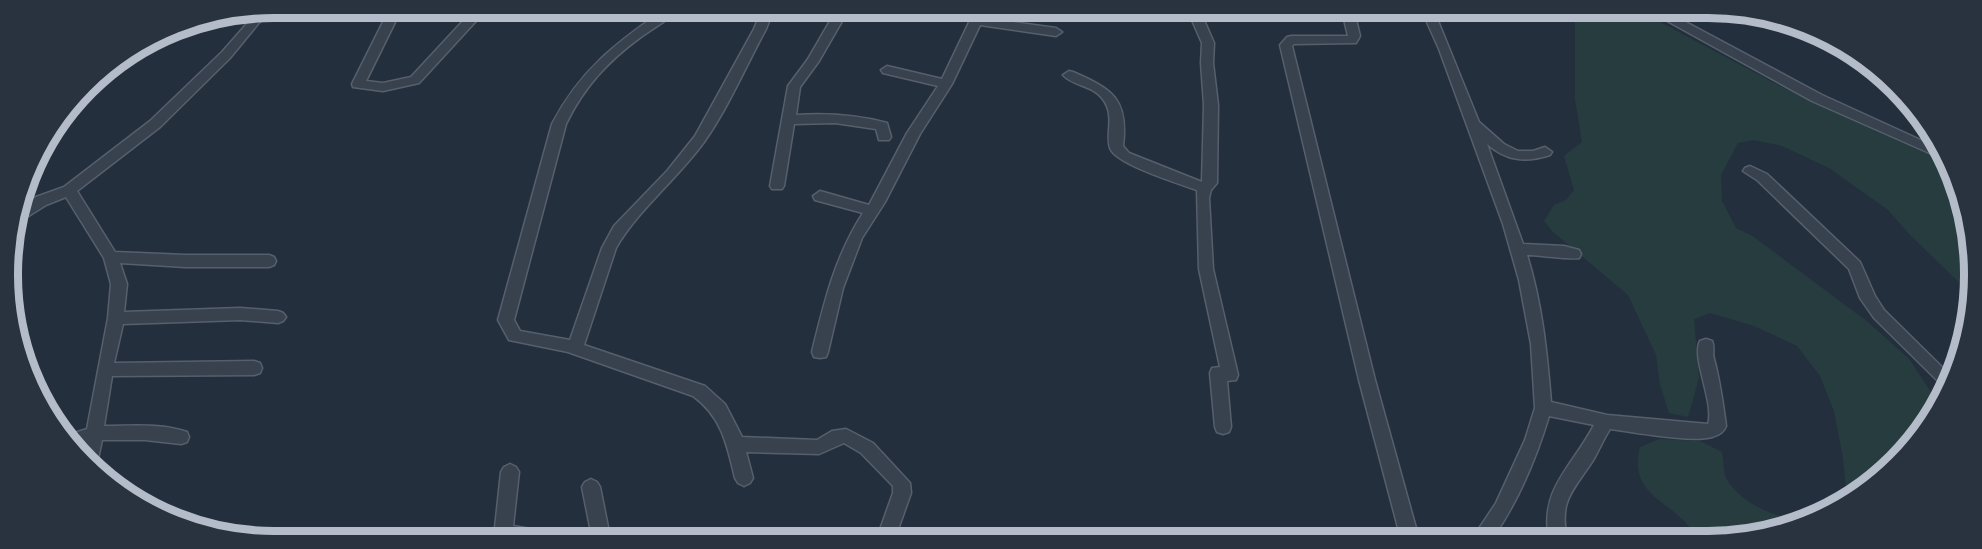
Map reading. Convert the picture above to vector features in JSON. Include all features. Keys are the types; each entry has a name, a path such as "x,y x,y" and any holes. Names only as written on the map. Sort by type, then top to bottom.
{"street":[{"path":"391,18 358,84 383,87 415,80 473,18"},
{"path":"660,18 611,52 587,76 568,104 558,124 506,320 514,336 573,348 699,391 724,412 737,444 744,478"},
{"path":"573,348 582,331 609,248 619,230 672,174 700,138 764,18"},
{"path":"777,186 794,86 813,61 838,18"},
{"path":"820,352 831,303 855,237 872,211 914,133 946,84 978,18"},
{"path":"993,18 1056,32"},
{"path":"1197,18 1208,43 1207,63 1210,84 1210,183 1204,188 1202,198 1206,269 1230,375 1218,373 1223,427"},
{"path":"1350,18 1354,36 1352,40 1296,39 1286,45 1367,380 1408,531"},
{"path":"1431,18 1473,122 1518,249 1527,280 1539,344 1543,408 1533,440 1503,508 1487,531"},
{"path":"1669,18 1816,98 1933,151"},
{"path":"26,212 41,201 69,190 141,136 226,55 257,19"},
{"path":"887,70 946,84"},
{"path":"1069,75 1106,93 1114,111 1118,140 1116,147 1124,156 1204,188"},
{"path":"788,120 819,118 871,123 882,126 884,136"},
{"path":"1473,122 1487,137 1513,155 1522,158 1545,152"},
{"path":"1750,171 1762,177 1855,266 1868,298 1879,314 1942,377"},
{"path":"69,190 111,257 119,284 116,318 92,455"},
{"path":"820,196 872,211"},
{"path":"1518,249 1564,251 1574,254"},
{"path":"111,257 185,261 269,261"},
{"path":"116,318 240,314 278,317"},
{"path":"1543,408 1578,414 1607,423 1710,431 1718,426 1711,372 1705,357 1706,345"},
{"path":"105,370 254,368"},
{"path":"1557,531 1554,516 1561,490 1584,460 1603,425 1607,423"},
{"path":"78,439 96,433 145,433 181,437"},
{"path":"737,444 819,447 838,436 846,436 861,444 901,483 902,493 888,531"},
{"path":"503,531 510,472"},
{"path":"591,487 600,531"}],"green space":[{"path":"1579,18 1652,18 1780,86 1936,157 1950,192 1959,224 1962,241 1963,286 1909,234 1888,210 1829,168 1782,146 1753,140 1738,143 1721,175 1722,201 1736,228 1754,237 1868,322 1910,360 1934,396 1911,431 1889,456 1846,491 1843,458 1834,411 1820,376 1797,346 1754,326 1710,313 1694,319 1699,378 1688,417 1669,413 1660,385 1656,355 1628,295 1553,232 1544,221 1554,205 1566,200 1574,190 1564,156 1582,142 1575,100 1575,21"},
{"path":"1660,439 1700,441 1722,452 1726,477 1734,489 1761,509 1787,518 1741,529 1693,531 1678,515 1650,493 1644,484 1639,474 1640,447"}]}
